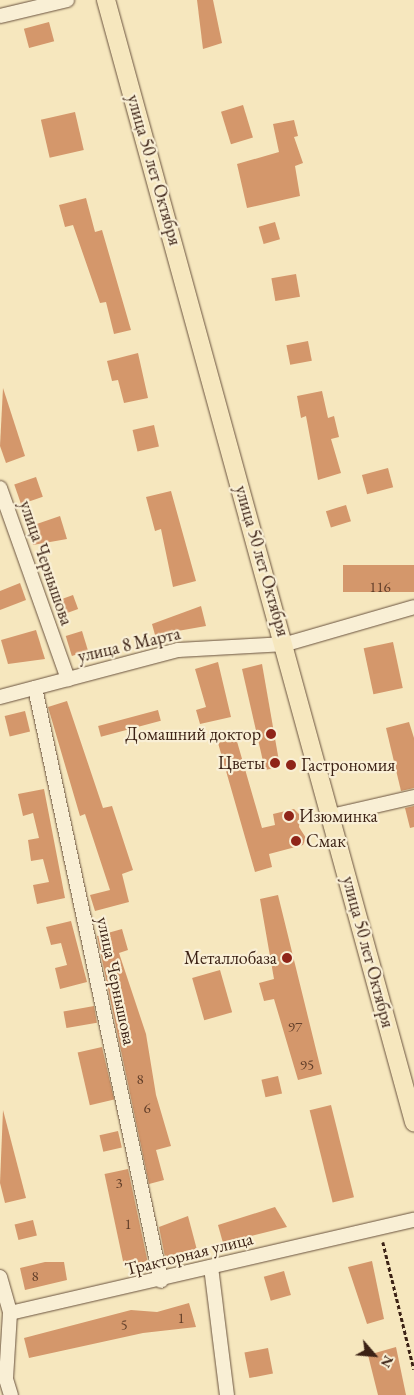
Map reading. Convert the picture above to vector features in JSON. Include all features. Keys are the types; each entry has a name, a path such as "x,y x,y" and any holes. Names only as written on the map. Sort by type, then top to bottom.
{"main road":[{"name":"улица 50 лет Октября","path":"106,0 286,644 414,1122"}],"street":[{"path":"0,16 67,0"},
{"name":"улица Чернышова","path":"0,488 68,679"},
{"name":"улица 8 Марта","path":"0,697 178,650 286,644 414,607"},
{"name":"улица Чернышова","path":"35,688 161,1281"},
{"path":"331,816 414,797"},
{"name":"Тракторная улица","path":"10,1313 161,1281 211,1267 414,1220"},
{"path":"211,1267 227,1395"},
{"path":"0,1277 10,1313 6,1379 11,1395"}],"path":[{"path":"382,1241 414,1369"}],"building":[{"path":"197,0 213,0 222,43 203,49"},
{"path":"49,22 54,41 29,48 24,29"},
{"path":"243,105 253,138 231,144 221,112"},
{"path":"75,112 84,150 50,158 41,120"},
{"path":"294,120 298,136 294,137 303,163 295,166 300,196 247,208 237,164 279,152 273,124"},
{"path":"86,198 95,232 102,230 131,330 114,334 106,302 100,303 73,225 65,227 59,205"},
{"path":"275,222 280,239 264,244 259,227"},
{"path":"296,274 300,297 275,301 271,278"},
{"path":"308,341 312,361 290,365 286,345"},
{"path":"138,353 148,398 124,403 118,380 112,381 107,361"},
{"path":"3,388 25,456 6,463 0,446"},
{"path":"322,391 328,418 334,416 339,437 331,439 341,473 318,480 306,416 301,418 297,396"},
{"path":"154,425 159,446 138,451 133,430"},
{"path":"388,468 393,487 367,494 362,475"},
{"path":"36,477 43,497 21,504 14,484"},
{"path":"171,491 196,581 173,587 161,529 155,531 146,497"},
{"path":"346,505 351,521 331,527 326,511"},
{"path":"60,516 67,539 33,545 28,527"},
{"path":"343,565 414,565 414,592 343,592"},
{"path":"20,583 26,600 0,610 0,591"},
{"path":"73,595 78,609 57,617 52,603"},
{"path":"201,606 206,626 155,635 152,624"},
{"path":"36,630 45,659 8,664 1,640"},
{"path":"82,631 88,651 72,656 66,636"},
{"path":"393,642 403,688 373,694 364,648"},
{"path":"218,662 231,717 200,724 196,710 206,707 195,669"},
{"path":"262,664 280,767 265,770 242,669"},
{"path":"67,701 103,808 112,806 133,870 122,874 129,902 95,911 90,895 110,890 85,814 80,816 48,707"},
{"path":"158,710 161,721 101,737 98,726"},
{"path":"25,711 30,731 10,736 5,716"},
{"path":"409,722 414,738 414,788 401,791 386,728"},
{"path":"236,738 262,828 275,825 273,814 294,809 300,815 299,827 306,838 303,845 269,854 272,867 255,872 218,743"},
{"path":"44,789 65,898 37,904 33,885 49,882 43,859 31,861 28,840 39,838 33,813 23,816 18,794"},
{"path":"414,806 414,827 410,828 405,808"},
{"path":"278,895 322,1074 298,1080 274,999 264,1001 259,983 274,979 260,899"},
{"path":"71,921 87,982 60,989 55,968 67,965 61,943 51,945 46,927"},
{"path":"122,929 128,950 119,953 146,1034 156,1095 171,1146 156,1150 164,1180 149,1184 97,936"},
{"path":"220,970 232,1012 204,1020 192,978"},
{"path":"94,1006 97,1023 66,1028 63,1011"},
{"path":"102,1047 114,1100 90,1105 78,1053"},
{"path":"278,1076 282,1094 265,1097 261,1080"},
{"path":"331,1105 354,1197 333,1203 310,1110"},
{"path":"3,1110 26,1198 5,1203 0,1183"},
{"path":"118,1131 122,1148 103,1152 99,1135"},
{"path":"128,1169 148,1261 124,1266 105,1174"},
{"path":"275,1207 287,1227 223,1243 218,1225"},
{"path":"188,1216 197,1250 165,1257 159,1227"},
{"path":"33,1220 37,1236 18,1240 15,1225"},
{"path":"372,1261 384,1319 367,1324 348,1267"},
{"path":"45,1262 64,1262 67,1280 25,1290 20,1268"},
{"path":"284,1271 291,1295 271,1301 264,1277"},
{"path":"189,1303 196,1327 143,1333 29,1358 24,1338 131,1310 157,1312"},
{"path":"396,1347 406,1395 378,1395 368,1355"},
{"path":"268,1348 273,1374 249,1378 244,1353"}],"place":[{"name":"Домашний доктор","path":"271,734"},
{"name":"Цветы","path":"275,763"},
{"name":"Гастрономия","path":"291,765"},
{"name":"Изюминка","path":"289,816"},
{"name":"Смак","path":"296,841"},
{"name":"Металлобаза","path":"287,958"}]}
